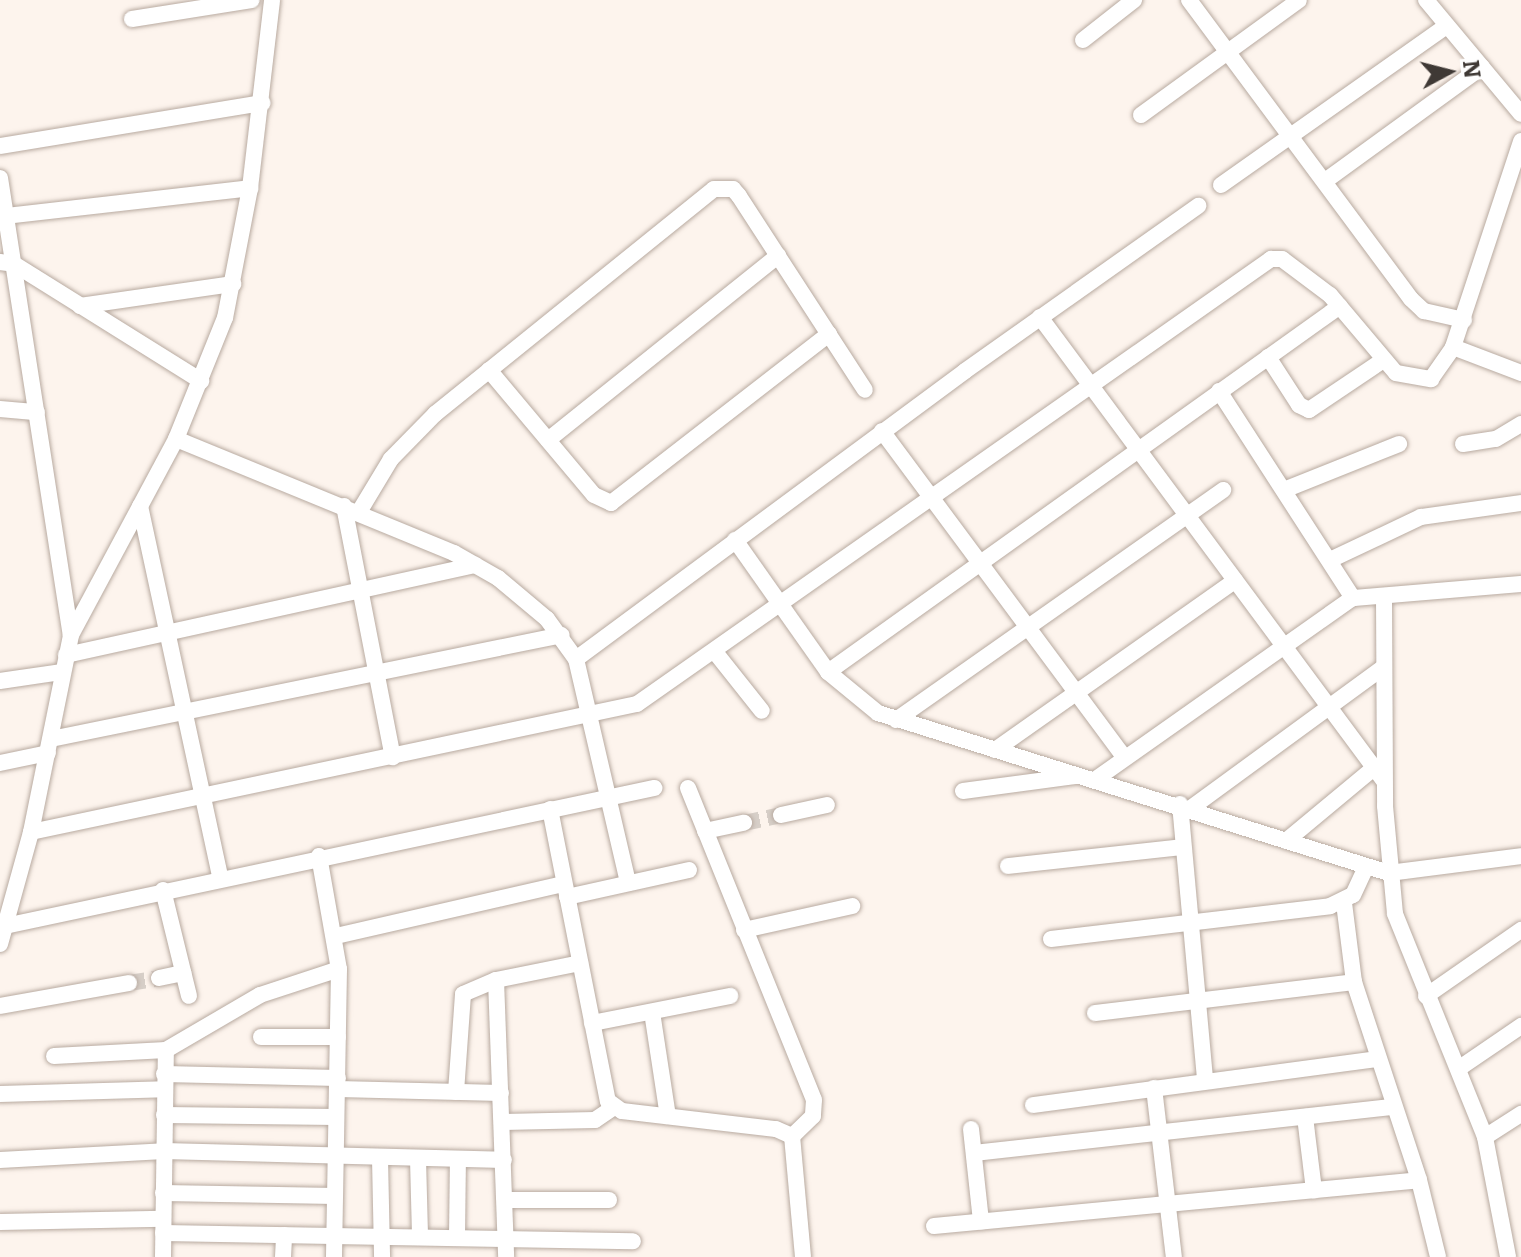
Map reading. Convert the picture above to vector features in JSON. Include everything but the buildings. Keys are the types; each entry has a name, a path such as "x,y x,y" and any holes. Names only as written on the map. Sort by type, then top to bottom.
{"street":[{"path":"132,19 252,0"},
{"path":"0,944 31,832 71,635 176,439 201,381 233,284 262,103 272,0"},
{"path":"1083,40 1134,0"},
{"path":"1189,0 1292,134 1411,299 1424,311 1464,320"},
{"path":"1141,115 1299,0"},
{"path":"1426,0 1521,114"},
{"path":"1221,185 1446,26"},
{"path":"1325,181 1482,67"},
{"path":"0,146 262,103"},
{"path":"31,832 592,718 651,698 1090,383 1271,259 1282,259 1340,306 1382,361 1396,373 1431,379 1453,347 1464,320 1521,141"},
{"path":"0,178 6,216 7,263 37,412 71,635"},
{"path":"6,216 250,188"},
{"path":"393,757 360,592 352,509 415,432 714,189 733,189 739,196 865,390"},
{"path":"576,659 882,431 1198,206"},
{"path":"548,440 778,256"},
{"path":"7,263 201,381"},
{"path":"80,306 233,284"},
{"path":"828,672 1340,306"},
{"path":"1040,317 1379,774"},
{"path":"489,370 594,495 611,503 621,500 829,334"},
{"path":"1453,347 1521,373"},
{"path":"1268,357 1299,405 1309,410 1382,361"},
{"path":"1219,391 1353,598"},
{"path":"0,409 37,412"},
{"path":"1463,444 1496,439 1521,424"},
{"path":"882,431 1125,758"},
{"path":"176,439 352,509 475,565 526,600 562,635 576,659 592,718 628,883"},
{"path":"1284,490 1399,444"},
{"path":"896,720 1223,490"},
{"path":"1330,560 1421,517 1521,503"},
{"path":"140,506 220,877"},
{"path":"735,540 828,672 860,702 896,720 1186,806 1389,873 1521,856"},
{"path":"0,681 168,635 475,565"},
{"path":"995,750 1235,581"},
{"path":"963,791 1088,777 1125,758 1281,645 1353,598 1384,598 1521,584"},
{"path":"1384,598 1379,774 1389,873 1404,943 1461,1067 1485,1137 1508,1257"},
{"path":"0,777 8,761 49,746 185,714 562,635"},
{"path":"715,652 762,711"},
{"path":"1186,806 1384,667"},
{"path":"1286,841 1379,774"},
{"path":"5,926 220,877 654,788"},
{"path":"688,788 814,1100 813,1116 792,1136"},
{"path":"781,815 827,805"},
{"path":"1186,806 1183,847 1205,1081"},
{"path":"550,809 604,1088 613,1108"},
{"path":"705,831 744,823"},
{"path":"1008,866 1183,847"},
{"path":"319,856 336,936 339,969 334,1257"},
{"path":"1366,867 1344,903 1354,982 1376,1059 1419,1180 1438,1257"},
{"path":"336,936 689,870"},
{"path":"163,890 189,996"},
{"path":"1051,939 1344,903"},
{"path":"744,930 852,906"},
{"path":"1426,996 1521,930"},
{"path":"456,1092 459,1002 470,988 580,963"},
{"path":"54,1056 166,1050 260,995 339,969"},
{"path":"159,978 183,973"},
{"path":"496,980 506,1257"},
{"path":"1095,1013 1354,982"},
{"path":"0,1006 129,983"},
{"path":"592,1023 730,996"},
{"path":"652,1012 668,1116"},
{"path":"1461,1067 1521,1026"},
{"path":"261,1037 338,1037"},
{"path":"163,1257 166,1050"},
{"path":"1033,1105 1376,1059"},
{"path":"0,1094 164,1082 338,1083 501,1093"},
{"path":"1154,1088 1174,1257"},
{"path":"974,1153 1393,1107"},
{"path":"503,1122 595,1120 613,1108 776,1129 792,1136"},
{"path":"1485,1137 1521,1114"},
{"path":"164,1115 336,1117"},
{"path":"1305,1117 1314,1190"},
{"path":"971,1129 981,1221"},
{"path":"792,1136 803,1257"},
{"path":"0,1160 164,1151 504,1160"},
{"path":"380,1158 382,1257"},
{"path":"418,1159 420,1236"},
{"path":"457,1237 458,1159"},
{"path":"934,1226 1419,1180"},
{"path":"163,1193 335,1196"},
{"path":"505,1200 609,1200"},
{"path":"0,1222 163,1226 284,1235 633,1241"},
{"path":"1505,1239 1521,1228"},
{"path":"283,1257 284,1235"}],"tunnel":[{"path":"744,823 781,815"},
{"path":"129,983 159,978"}]}
